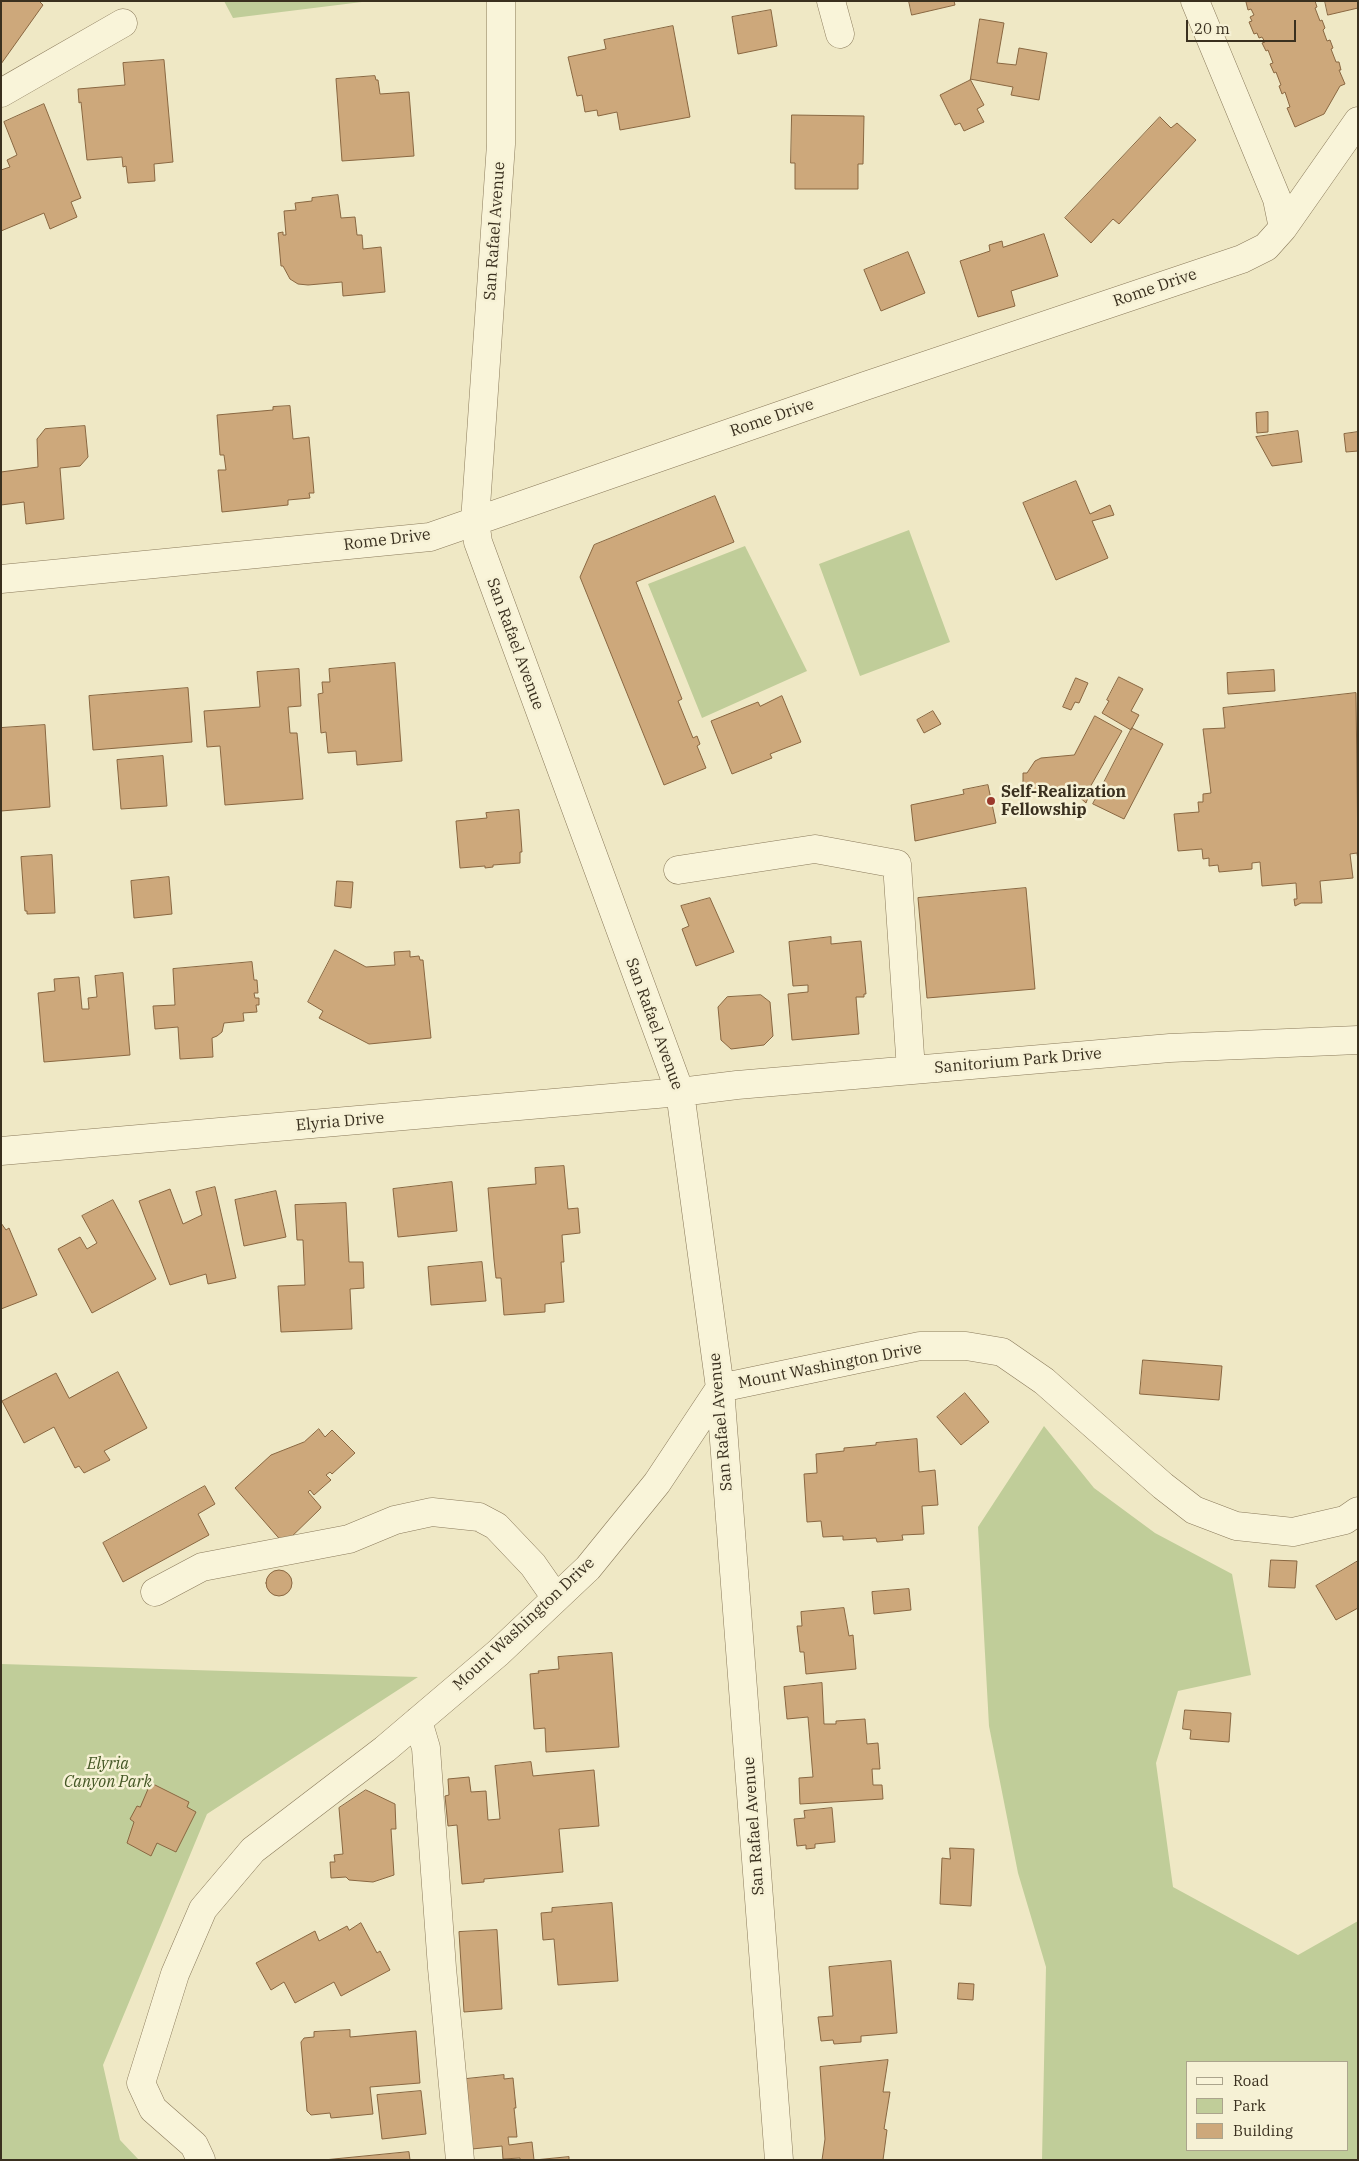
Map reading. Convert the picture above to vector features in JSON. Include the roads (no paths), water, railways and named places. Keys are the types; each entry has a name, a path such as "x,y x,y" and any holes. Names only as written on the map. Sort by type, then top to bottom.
{"street":[{"name":"San Rafael Avenue","path":"501,1 501,144 475,521 478,542 680,1092 720,1388 779,2160"},
{"path":"831,1 840,34"},
{"path":"1195,1 1277,199 1283,228"},
{"path":"1,93 123,23"},
{"name":"Rome Drive","path":"1,579 430,537 856,389 1242,259 1266,247 1283,228 1358,121"},
{"path":"678,870 815,849 897,864 911,1070"},
{"name":"Sanitorium Park Drive","path":"680,1092 728,1085 1170,1048 1358,1040"},
{"name":"Elyria Drive","path":"1,1152 680,1092"},
{"name":"Mount Washington Drive","path":"201,2160 194,2145 153,2109 141,2082 175,1974 203,1909 253,1850 385,1749 498,1653 588,1568 656,1483 720,1388 920,1346 966,1346 1002,1352 1044,1381 1163,1486 1194,1510 1236,1526 1293,1532 1345,1520 1358,1511"},
{"path":"154,1592 202,1567 349,1538 395,1520 432,1512 479,1517 496,1526 533,1566 556,1598"},
{"path":"418,1721 426,1748 442,1968 460,2160"}],"place":[{"name":"Self-Realization Fellowship","path":"991,801"}],"park label":[{"name":"Elyria Canyon Park","path":"108,1773"}]}
